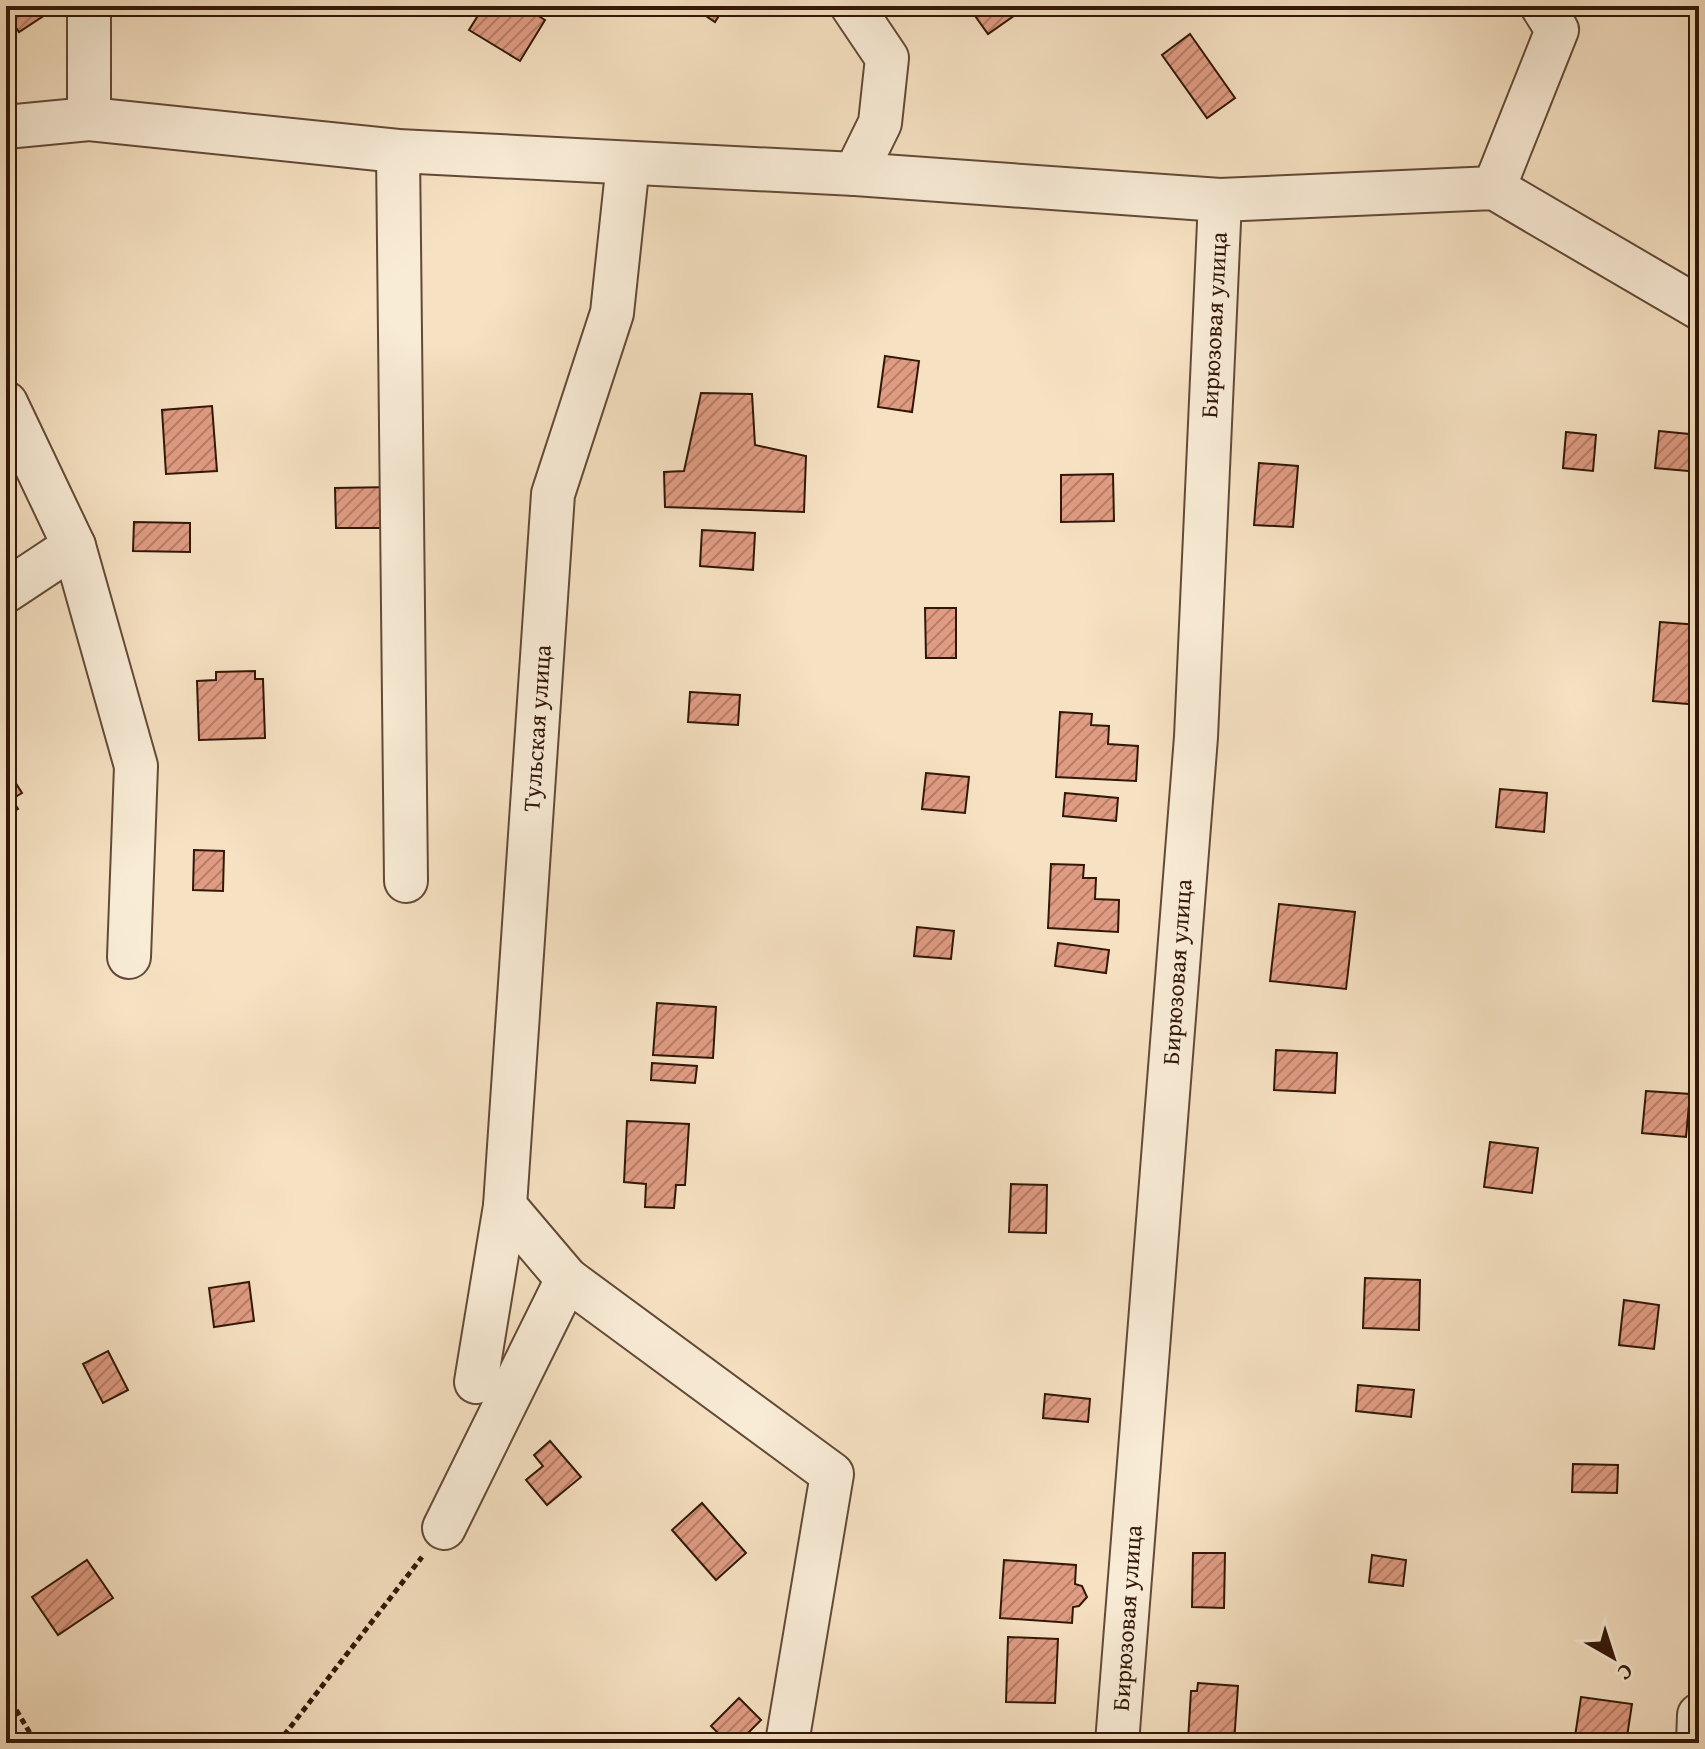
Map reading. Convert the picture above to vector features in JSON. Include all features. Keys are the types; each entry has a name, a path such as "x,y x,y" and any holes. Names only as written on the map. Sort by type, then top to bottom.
{"street":[{"path":"89,6 89,119"},
{"path":"852,6 887,58 880,123 855,174"},
{"path":"1494,188 1557,30 1542,6"},
{"path":"6,127 89,119 398,151 855,174 1220,200 1494,188 1699,308"},
{"path":"398,151 406,881"},
{"name":"Тульская улица","path":"476,1382 505,1206 553,494 612,313 628,163"},
{"name":"Бирюзовая улица","path":"1117,1743 1196,737 1220,200"},
{"path":"6,403 74,546 136,766 129,957"},
{"path":"6,591 74,546"},
{"path":"505,1206 567,1279 832,1474 787,1743"},
{"path":"444,1528 567,1279"},
{"path":"1698,1743 1699,1715"}],"path":[{"path":"278,1743 444,1528"},
{"path":"6,1693 36,1743"}],"building":[{"path":"6,6 57,7 19,32 6,13"},
{"path":"484,6 522,6 545,20 520,61 469,30"},
{"path":"691,6 725,6 715,22"},
{"path":"968,6 1028,6 988,34"},
{"path":"1190,34 1235,98 1207,118 1162,55"},
{"path":"885,356 919,361 912,412 878,407"},
{"path":"701,393 752,394 755,445 806,456 804,512 665,507 664,472 684,471"},
{"path":"212,406 217,471 166,474 162,410"},
{"path":"1659,431 1699,435 1699,472 1655,468"},
{"path":"1566,432 1596,435 1593,471 1563,468"},
{"path":"1259,463 1298,466 1293,527 1254,525"},
{"path":"1113,474 1114,521 1061,522 1061,475"},
{"path":"392,487 392,528 336,528 335,488"},
{"path":"134,522 190,523 190,552 133,551"},
{"path":"702,530 755,533 753,570 700,566"},
{"path":"925,608 956,608 956,658 926,658"},
{"path":"1660,622 1699,625 1699,705 1653,701"},
{"path":"255,671 255,679 263,679 265,738 199,740 197,681 216,680 216,672"},
{"path":"690,692 740,695 738,725 688,722"},
{"path":"1060,712 1092,714 1091,725 1109,726 1108,744 1138,746 1136,781 1056,777"},
{"path":"926,773 969,777 965,813 922,809"},
{"path":"10,774 22,793 12,799 18,809 6,816 6,776"},
{"path":"1500,789 1547,793 1544,832 1496,827"},
{"path":"1065,793 1118,798 1116,821 1063,816"},
{"path":"194,850 224,851 223,891 193,890"},
{"path":"1051,864 1084,865 1083,878 1096,878 1095,899 1119,900 1118,932 1048,928"},
{"path":"1279,904 1355,912 1346,989 1270,981"},
{"path":"917,927 954,931 951,959 914,956"},
{"path":"1058,943 1109,950 1106,973 1055,966"},
{"path":"657,1003 716,1007 713,1058 653,1055"},
{"path":"1276,1050 1337,1053 1335,1093 1274,1090"},
{"path":"652,1063 697,1066 695,1083 651,1080"},
{"path":"1646,1091 1690,1094 1686,1137 1642,1133"},
{"path":"627,1121 689,1124 685,1185 676,1185 674,1208 645,1207 646,1184 624,1182"},
{"path":"1490,1142 1538,1148 1532,1193 1484,1187"},
{"path":"1011,1184 1047,1185 1046,1233 1009,1232"},
{"path":"1365,1278 1420,1280 1419,1330 1363,1328"},
{"path":"249,1282 254,1321 214,1327 209,1288"},
{"path":"1624,1300 1659,1305 1654,1349 1619,1345"},
{"path":"108,1351 128,1390 103,1403 83,1364"},
{"path":"1358,1385 1414,1390 1411,1417 1356,1411"},
{"path":"1045,1394 1090,1399 1088,1422 1043,1418"},
{"path":"550,1441 581,1477 547,1505 526,1480 543,1466 534,1455"},
{"path":"1573,1464 1618,1465 1617,1493 1572,1492"},
{"path":"702,1503 746,1553 716,1580 672,1530"},
{"path":"1193,1553 1225,1553 1224,1608 1192,1607"},
{"path":"1372,1555 1406,1560 1403,1586 1369,1582"},
{"path":"87,1560 113,1598 58,1635 32,1597"},
{"path":"1004,1560 1076,1565 1075,1584 1082,1586 1087,1597 1079,1606 1073,1607 1072,1623 1000,1618"},
{"path":"1008,1637 1058,1639 1055,1703 1006,1702"},
{"path":"1198,1683 1238,1686 1234,1743 1188,1740 1191,1691 1197,1691"},
{"path":"1581,1697 1632,1704 1626,1743 1574,1743"},
{"path":"739,1698 761,1720 738,1743 728,1743 711,1726"}]}
